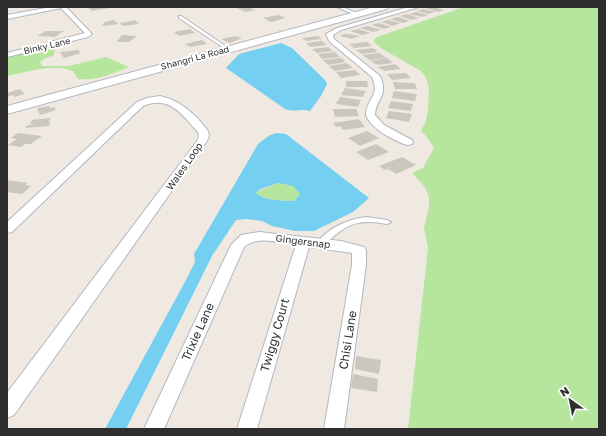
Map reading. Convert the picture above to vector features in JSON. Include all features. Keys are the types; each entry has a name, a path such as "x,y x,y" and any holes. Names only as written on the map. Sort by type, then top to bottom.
{"street":[{"path":"7,17 60,7"},
{"name":"Binky Lane","path":"7,55 86,36 88,32 63,7"},
{"name":"Shangri La Road","path":"7,110 384,7"},
{"path":"408,142 379,125 372,118 370,111 381,91 376,76 329,37 329,34 338,29 416,7"},
{"name":"Wales Loop","path":"7,229 146,100 165,98 172,100 203,131 204,136 202,141 7,409"},
{"name":"Gingersnap","path":"246,238 259,236 359,250"},
{"name":"Trixie Lane","path":"154,429 238,245 246,238"},
{"name":"Twiggy Court","path":"247,429 282,310 312,243"},
{"name":"Chisi Lane","path":"334,429 359,265 359,250"}],"lane":[{"path":"339,7 357,14"},
{"path":"180,17 228,49"},
{"path":"312,243 355,220 370,218 388,222"}],"green space":[{"path":"464,7 599,7 599,429 408,429 428,248 424,228 429,207 429,197 425,187 412,173 423,168 434,148 421,131 426,121 429,88 426,78 421,71 382,49 374,42 374,39"},
{"path":"55,48 54,55 40,62 42,66 69,66 106,57 129,67 92,79 78,79 73,71 57,68 40,69 7,76 7,56"},
{"path":"278,183 293,186 300,194 294,201 290,201 268,199 255,193"}],"water":[{"path":"281,43 292,48 326,81 327,84 321,96 310,111 292,111 285,109 226,68 239,54"},
{"path":"277,133 286,134 369,198 353,212 314,231 295,231 272,226 262,221 246,219 236,220 212,256 126,429 105,429 187,278 195,262 194,254 258,144 270,135","holes":["278,183 293,186 300,194 294,201 268,199 256,193 261,189"]}],"building":[{"path":"87,7 110,7 110,8 92,11"},
{"path":"244,7 255,10 246,12 237,8"},
{"path":"429,7 444,10 438,12 425,8"},
{"path":"423,9 435,12 428,14 417,11"},
{"path":"416,12 428,15 422,17 409,14"},
{"path":"407,14 419,18 412,20 400,16"},
{"path":"278,15 286,18 271,22 263,18"},
{"path":"398,17 410,21 403,23 390,19"},
{"path":"114,20 118,24 104,26 102,24 105,23 104,22"},
{"path":"135,20 139,24 123,26 120,23"},
{"path":"388,20 400,23 393,26 381,22"},
{"path":"379,23 391,27 384,29 371,25"},
{"path":"368,26 381,30 373,32 360,28"},
{"path":"190,29 195,33 179,36 174,32"},
{"path":"359,29 370,33 362,35 350,31"},
{"path":"46,31 64,31 55,37 37,36"},
{"path":"344,34 360,36 352,39 340,36"},
{"path":"122,35 137,36 129,42 116,42"},
{"path":"236,36 242,38 230,43 221,39"},
{"path":"318,36 322,39 306,41 302,38"},
{"path":"202,40 207,44 190,47 185,44"},
{"path":"322,41 327,45 310,47 306,43"},
{"path":"367,42 372,46 354,48 349,44"},
{"path":"328,47 333,51 317,53 312,49"},
{"path":"373,48 378,52 362,54 356,50"},
{"path":"78,50 81,53 64,58 60,52"},
{"path":"335,52 340,57 322,59 318,54"},
{"path":"380,53 386,58 370,60 362,55"},
{"path":"341,58 346,62 328,65 323,60"},
{"path":"387,58 393,63 378,65 370,61"},
{"path":"347,63 353,68 335,71 329,66"},
{"path":"395,64 401,69 385,71 377,67"},
{"path":"355,70 360,75 341,78 336,72"},
{"path":"406,73 411,78 392,80 387,74"},
{"path":"346,81 367,81 368,87 346,87"},
{"path":"393,82 415,83 417,89 395,89"},
{"path":"345,88 366,91 363,97 341,95"},
{"path":"20,89 25,94 7,97 7,93"},
{"path":"394,91 417,94 415,101 392,98"},
{"path":"340,97 361,100 358,107 336,104"},
{"path":"391,101 413,104 411,111 388,108"},
{"path":"49,106 50,108 54,107 56,110 40,115 37,108"},
{"path":"333,109 356,109 359,116 335,117"},
{"path":"389,111 412,114 409,122 386,118"},
{"path":"51,118 48,123 51,122 49,126 25,128 28,125 35,125 30,124 32,120"},
{"path":"359,119 365,127 343,130 340,126 336,127 333,123"},
{"path":"367,131 379,138 360,146 348,138"},
{"path":"18,133 42,136 31,144 25,144 21,147 8,145 17,139 11,138"},
{"path":"376,144 389,152 368,160 356,152"},
{"path":"402,157 416,165 396,174 379,166"},
{"path":"7,180 28,183 25,185 31,186 22,194 7,192"},
{"path":"356,356 381,360 379,374 355,369"},
{"path":"353,374 378,379 377,392 351,388"}]}
